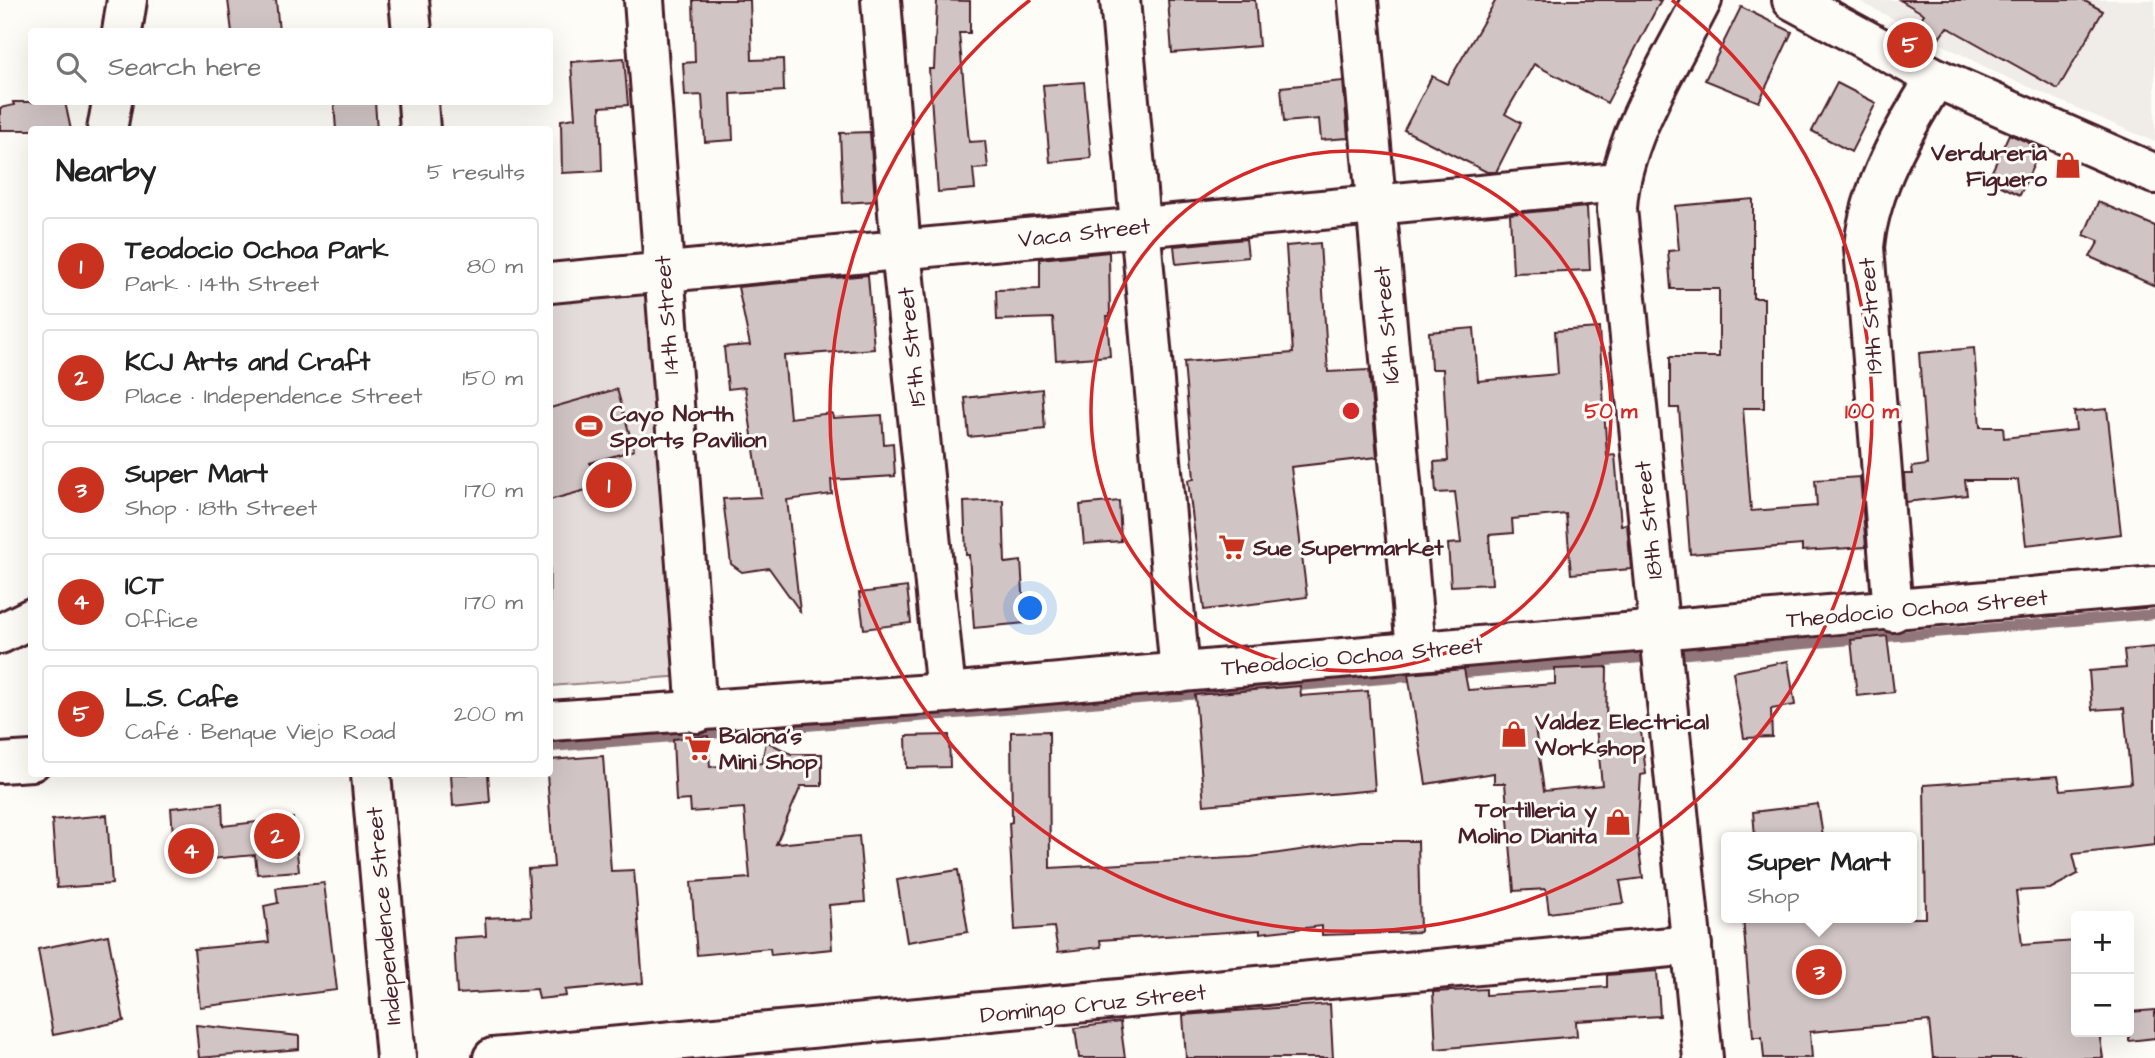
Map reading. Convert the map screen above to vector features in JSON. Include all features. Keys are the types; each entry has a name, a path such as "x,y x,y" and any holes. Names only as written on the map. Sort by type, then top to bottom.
{"main road":[{"path":"123,28 127,0"},
{"path":"409,0 411,28"},
{"name":"14th Street","path":"643,0 697,713"},
{"name":"15th Street","path":"881,0 901,250 946,693"},
{"path":"1120,0 1138,227 1180,673"},
{"name":"16th Street","path":"1358,0 1416,650"},
{"name":"18th Street","path":"1702,0 1626,153 1618,183 1617,209 1703,1058"},
{"path":"1792,0 1936,78 2155,174"},
{"name":"19th Street","path":"1893,612 1864,247 1867,218 1874,194 1918,107 1936,78"},
{"path":"108,126 111,105"},
{"path":"418,105 420,126"},
{"name":"Vaca Street","path":"553,283 663,275 1138,227 1618,183"},
{"name":"Theodocio Ochoa Street","path":"553,721 697,713 946,693 1659,629 1893,612 2155,586"},
{"path":"0,634 28,620"},
{"path":"0,763 28,761"},
{"name":"Independence Street","path":"370,777 396,1058"},
{"name":"Domingo Cruz Street","path":"493,1058 1692,944"}],"shaded area":[{"path":"1857,0 2155,0 2155,142 1995,72"},
{"path":"654,287 684,676 553,686 553,294"}],"building":[{"path":"228,0 276,0 279,28 232,28"},
{"path":"693,0 750,0 752,60 783,59 784,91 731,94 733,140 705,142 702,95 685,96 683,63 695,62"},
{"path":"937,0 970,1 970,33 959,33 969,142 985,141 988,168 973,169 975,189 938,192 929,69 934,69"},
{"path":"1168,0 1255,0 1259,46 1172,53"},
{"path":"1496,0 1661,0 1607,103 1534,64 1505,114 1521,123 1496,172 1487,172 1404,130 1432,76 1447,84"},
{"path":"1900,0 2083,0 2103,11 2058,89 1947,27 1940,37 1918,24 1924,14"},
{"path":"1741,7 1792,32 1759,102 1705,80"},
{"path":"624,58 628,105 600,107 602,171 562,173 561,120 575,118 571,62"},
{"path":"1343,81 1348,138 1321,140 1319,119 1284,122 1281,87"},
{"path":"1084,82 1091,158 1050,162 1043,85"},
{"path":"1837,83 1876,103 1851,152 1812,131"},
{"path":"13,102 28,102 28,105 66,105 70,126 28,126 28,130 0,130 0,108 14,105"},
{"path":"334,105 375,105 377,126 336,126"},
{"path":"870,132 875,201 843,203 840,133"},
{"path":"2009,134 2041,148 2020,195 1988,180"},
{"path":"1753,199 1753,298 1764,298 1764,408 1743,408 1751,511 1817,506 1815,480 1860,477 1866,547 1802,551 1802,545 1690,554 1679,408 1670,408 1670,357 1719,357 1719,289 1671,289 1668,251 1679,250 1675,206"},
{"path":"2098,202 2155,226 2155,286 2090,257 2099,241 2084,235"},
{"path":"1587,207 1590,270 1513,273 1510,214"},
{"path":"1246,239 1248,257 1176,264 1174,246"},
{"path":"1320,243 1328,372 1369,370 1377,457 1291,467 1307,597 1204,610 1188,480 1194,479 1184,362 1293,353 1286,246"},
{"path":"1109,252 1110,316 1107,316 1110,356 1056,360 1053,318 997,320 996,290 1040,289 1040,259"},
{"path":"868,275 874,349 784,356 790,418 832,413 833,418 882,415 884,444 893,443 895,476 831,480 832,494 787,500 800,611 769,568 742,572 731,564 723,499 761,497 745,387 728,389 724,347 750,345 738,287"},
{"path":"1474,328 1478,381 1558,374 1555,331 1599,328 1607,456 1615,455 1621,525 1627,524 1631,569 1571,574 1566,514 1512,519 1513,533 1489,535 1492,584 1451,586 1448,544 1461,543 1455,492 1436,493 1434,462 1448,461 1443,369 1431,369 1429,332"},
{"path":"1974,348 1980,427 2003,427 2004,438 2076,430 2074,412 2107,409 2121,534 2026,545 2018,480 1965,480 1967,495 1906,502 1904,474 1913,474 1912,467 1927,465 1919,353"},
{"name":"Cayo North Sports Pavilion","path":"617,389 634,450 590,463 597,487 553,499 553,407"},
{"path":"1042,389 1045,429 969,437 965,398"},
{"path":"1003,500 1005,563 1021,561 1025,623 974,628 969,555 966,555 964,502"},
{"path":"1119,501 1121,541 1084,544 1080,505"},
{"path":"907,587 911,623 864,629 859,593"},
{"path":"1887,636 1894,692 1857,696 1851,640"},
{"path":"2155,647 2155,845 2073,854 2078,874 2050,889 2016,891 2022,945 2071,941 2071,1037 2100,1037 2103,1058 1933,1058 1929,1021 1810,1032 1812,1058 1764,1058 1762,1037 1753,1037 1743,923 1917,923 1917,918 1926,918 1924,785 2058,776 2061,790 2131,783 2124,708 2092,710 2089,671 2126,668 2124,650"},
{"path":"1788,661 1795,705 1771,709 1772,737 1744,738 1733,672"},
{"path":"1607,667 1606,726 1640,723 1646,774 1641,775 1637,836 1643,878 1620,881 1624,903 1549,913 1546,889 1514,891 1505,783 1494,783 1494,773 1426,784 1408,674 1464,669 1468,690 1555,684 1555,669","holes":["1596,727 1602,785 1544,791 1535,728"]},
{"path":"1300,686 1301,696 1368,691 1375,790 1204,805 1195,695"},
{"path":"1049,731 1050,868 1251,857 1362,841 1418,841 1420,932 1322,935 1322,926 1260,933 1260,930 1100,940 1101,947 1058,952 1054,927 1015,930 1009,823 1012,822 1011,732"},
{"path":"949,735 950,767 907,768 906,736"},
{"path":"708,736 710,767 762,763 766,741 791,754 822,754 822,786 801,786 776,844 859,836 865,902 829,905 832,949 771,955 770,948 697,955 691,882 750,878 744,808 691,812 690,800 676,801 673,739"},
{"path":"603,756 611,871 634,870 643,983 565,990 566,996 539,999 537,989 457,994 454,938 486,936 485,918 531,916 528,869 554,867 547,777 553,777 553,760"},
{"path":"451,777 488,777 490,802 453,806"},
{"path":"222,803 223,826 293,818 299,871 257,874 255,855 175,862 171,808"},
{"path":"1818,804 1822,832 1755,832 1753,812"},
{"path":"107,815 112,884 57,888 52,820"},
{"path":"958,870 968,932 907,942 897,880"},
{"path":"324,883 337,990 200,1007 194,949 269,942 264,906 278,903 276,888"},
{"path":"108,935 124,1021 53,1035 38,949"},
{"path":"1657,971 1660,1016 1576,1021 1577,1036 1436,1049 1433,992 1486,989 1486,995 1607,987 1607,975"},
{"path":"1330,1004 1333,1058 1186,1058 1183,1015"},
{"path":"2155,1010 2155,1038 2129,1041 2129,1037 2134,1037 2134,1012"},
{"path":"1120,1022 1125,1058 1079,1058 1075,1028"},
{"path":"196,1025 299,1036 299,1049 199,1058"}],"waterway":[{"path":"1453,674 2155,614"},
{"path":"553,747 1420,676"}],"place":[{"name":"L.S. Cafe","path":"1910,45"},
{"name":"Verdureria Figuero","path":"2068,165"},
{"name":"Cayo North Sports Pavilion","path":"589,426"},
{"name":"Teodocio Ochoa Park","path":"609,485"},
{"name":"Sue Supermarket","path":"1232,547"},
{"name":"Valdez Electrical Workshop","path":"1514,734"},
{"name":"Balona's Mini Shop","path":"698,748"},
{"name":"Tortilleria y Molino Dianita","path":"1618,822"},
{"name":"KCJ Arts and Craft","path":"277,836"},
{"name":"ICT","path":"191,851"},
{"name":"Super Mart","path":"1819,972"}]}
